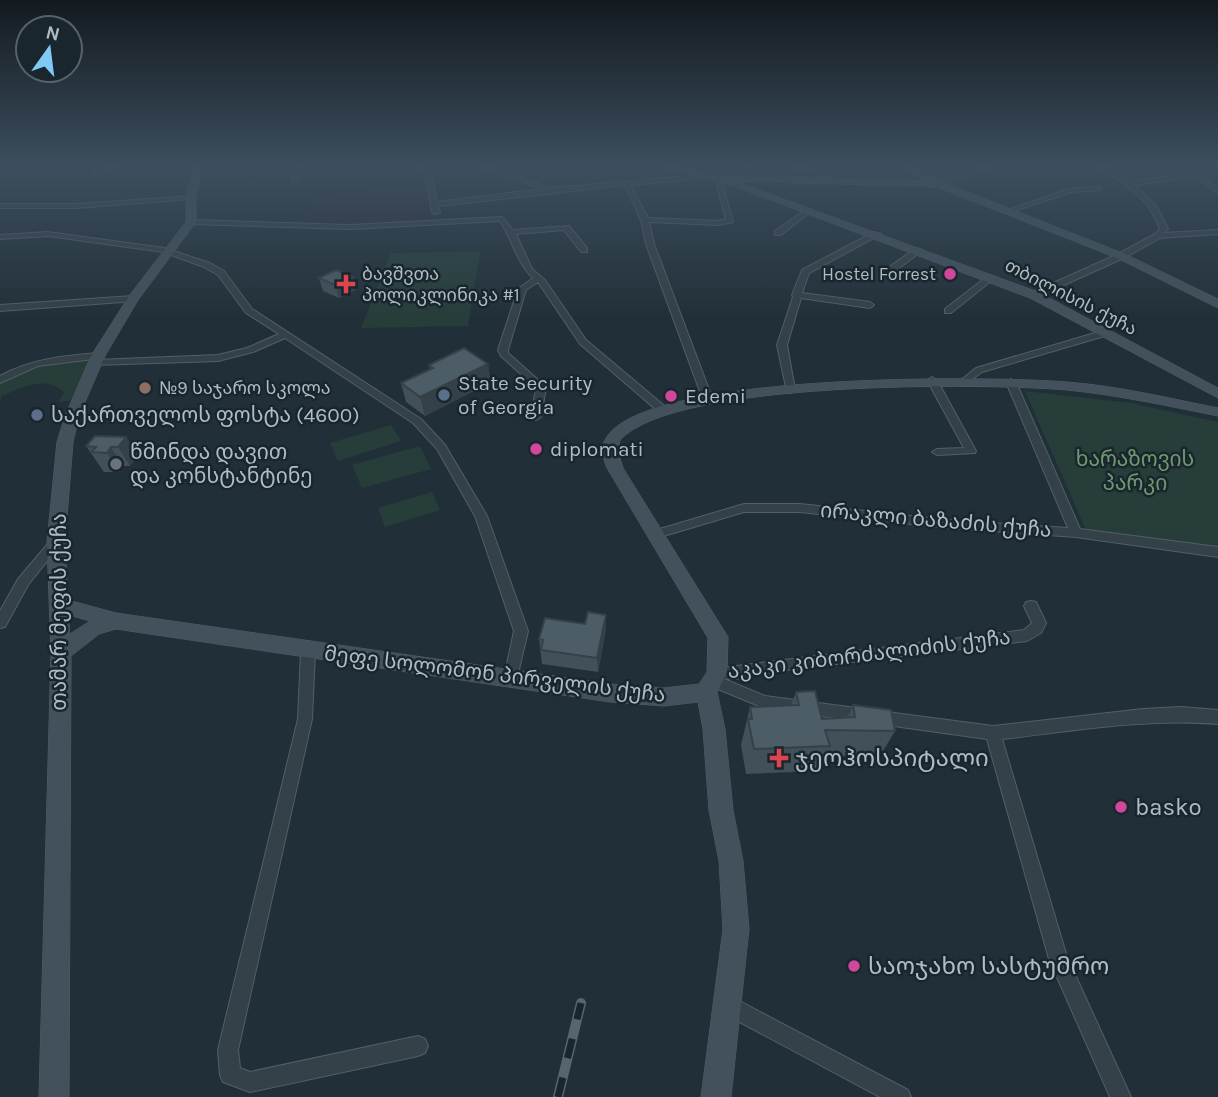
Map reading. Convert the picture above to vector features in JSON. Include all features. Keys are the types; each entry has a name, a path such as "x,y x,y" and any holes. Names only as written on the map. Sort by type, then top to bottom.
{"main road":[{"path":"191,216 191,222"},
{"name":"თბილისის ქუჩა","path":"827,216 1034,295 1218,394"},
{"path":"1022,216 1121,256 1218,304"},
{"name":"თამარ მეფის ქუჩა","path":"54,1097 61,652 56,542 65,442 72,416 97,360 133,299 191,222"},
{"path":"716,1097 736,929 731,861 721,810 714,729 712,682 719,647 714,627 615,468 610,453 612,440 630,425 664,411 708,400 757,391 932,380 1067,386 1131,394 1218,412"},
{"name":"მეფე სოლომონ პირველის ქუჩა","path":"60,605 116,621 307,652 625,694 695,695 712,682"},
{"path":"61,652 93,628 116,621"}],"street":[{"path":"437,216 438,222"},
{"path":"643,216 650,244 708,400"},
{"path":"645,220 719,223 730,220 729,216"},
{"path":"778,233 801,216"},
{"path":"1034,295 1121,256 1158,236 1164,229 1160,216"},
{"path":"191,222 332,227 502,219 523,260 590,349 664,411"},
{"path":"511,232 566,228 584,250"},
{"path":"1158,236 1218,232"},
{"path":"0,237 48,234 167,253 207,265 219,271 249,311 417,421 442,447 481,516 521,631 511,678"},
{"path":"790,390 782,345 805,272 877,234"},
{"path":"1176,236 1218,241"},
{"path":"888,272 919,250"},
{"path":"948,311 992,277"},
{"path":"536,417 541,387 503,354 503,350 522,289 537,279"},
{"path":"796,295 870,305"},
{"path":"0,308 133,299"},
{"path":"964,381 979,370 1105,332"},
{"path":"0,380 19,368 38,362 218,358 250,350 285,335"},
{"path":"932,380 971,451 937,452"},
{"path":"1011,383 1076,533"},
{"name":"ირაკლი ბაზაძის ქუჩა","path":"657,534 744,508 800,508 948,524 1076,533 1218,552"},
{"path":"0,623 23,582 56,542"},
{"name":"აკაკი კიბორძალიძის ქუჩა","path":"712,682 736,673 787,664 1027,635 1039,623 1031,606"},
{"path":"307,652 305,719 228,1050 230,1075 250,1082 418,1046"},
{"path":"712,682 764,702 993,733 1143,716 1181,714 1218,717"},
{"path":"993,733 1058,959 1121,1097"},
{"path":"726,1004 901,1097"}],"shaded area":[{"path":"305,216 417,216 417,221 351,224 301,222"}],"green space":[{"path":"480,252 468,326 361,328 391,253"},
{"path":"92,360 73,400 59,402 64,392 57,387 41,383 17,389 2,396 0,401 0,382 39,364"},
{"name":"ხარაზოვის პარკი","path":"1025,391 1131,403 1218,422 1218,548 1086,530"},
{"path":"391,425 401,441 338,461 330,443"},
{"path":"420,446 431,469 362,488 352,465"},
{"path":"432,492 440,510 385,527 378,508"}],"building":[{"path":"336,270 353,277 335,285 319,278"},
{"path":"464,348 488,364 420,397 401,383 433,368 429,365"},
{"path":"95,436 126,437 118,447 111,447 107,453 91,452 96,447 86,446"},
{"path":"588,612 606,615 597,658 541,650 543,640 539,639 545,618 585,624"},
{"path":"815,691 822,719 855,717 853,705 891,710 895,731 825,730 830,746 754,749 748,719 752,719 750,707 799,705 796,692"}],"railway":[{"path":"558,1097 581,1003"}],"place":[{"name":"Hostel Forrest","path":"950,274"},
{"name":"ბავშვთა პოლიკლინიკა #1","path":"346,284"},
{"name":"№9 საჯარო სკოლა","path":"145,388"},
{"name":"State Security of Georgia","path":"444,395"},
{"name":"Edemi","path":"671,396"},
{"name":"საქართველოს ფოსტა (4600)","path":"37,415"},
{"name":"diplomati","path":"536,449"},
{"name":"წმინდა დავით და კონსტანტინე","path":"116,464"},
{"name":"ჯეოჰოსპიტალი","path":"779,758"},
{"name":"basko","path":"1121,807"},
{"name":"საოჯახო სასტუმრო","path":"854,966"}]}
